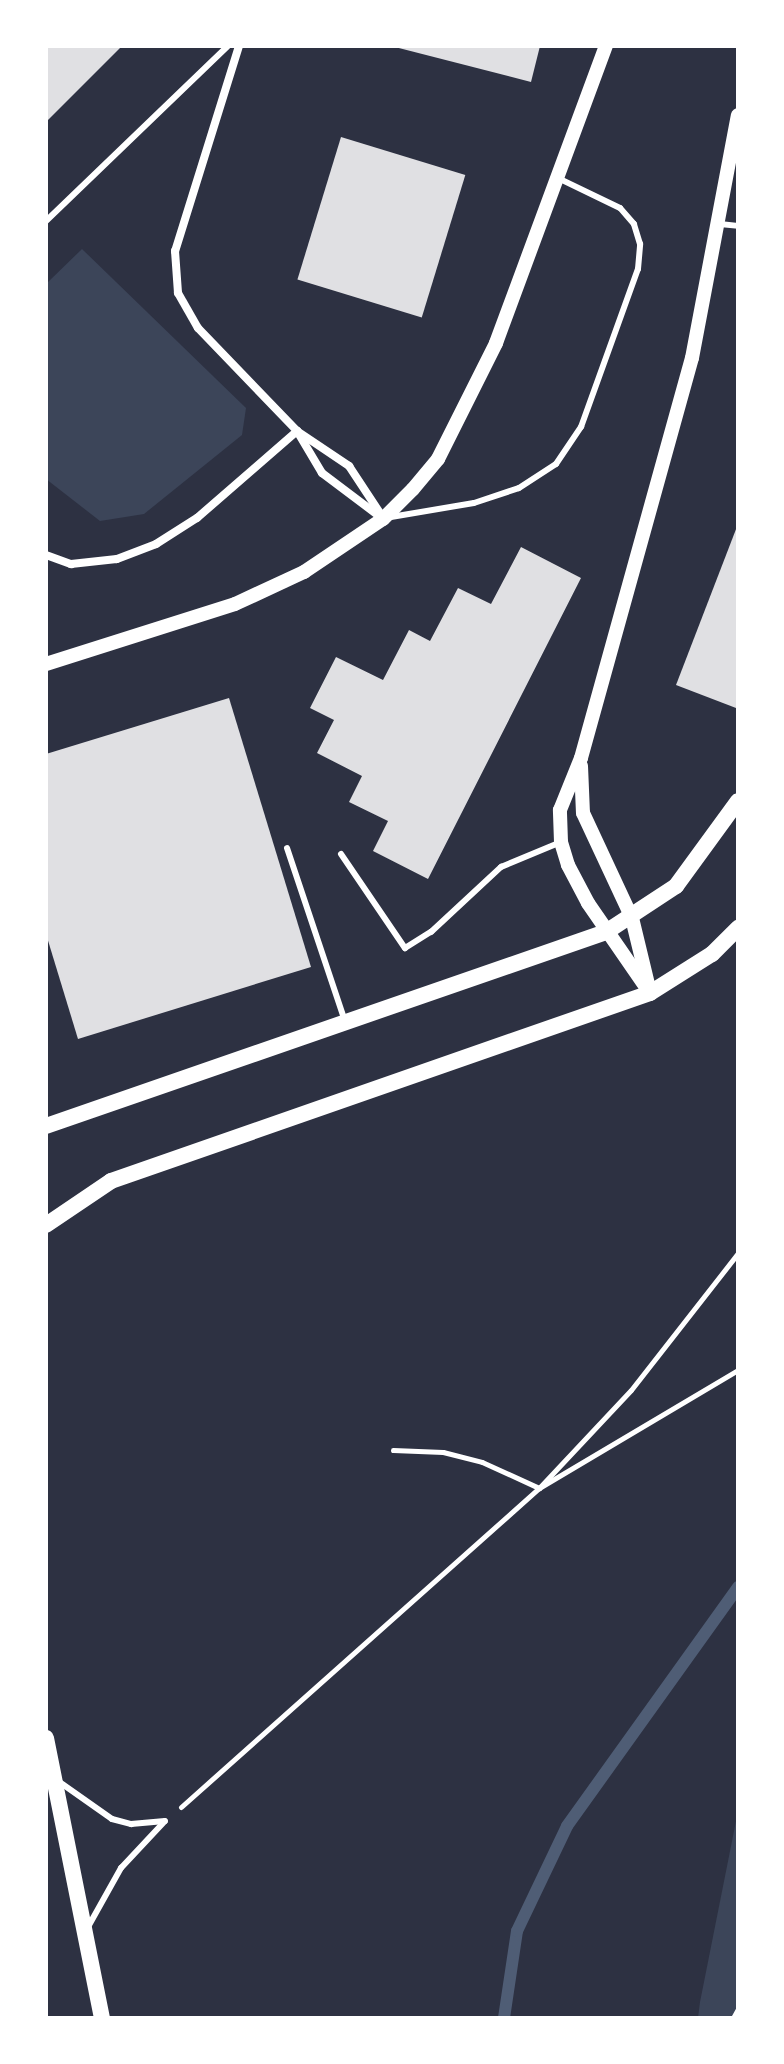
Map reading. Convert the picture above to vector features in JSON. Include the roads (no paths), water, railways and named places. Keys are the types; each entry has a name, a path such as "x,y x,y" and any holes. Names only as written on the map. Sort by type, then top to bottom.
{"main road":[{"path":"46,1126 606,932 632,918 676,886 738,801"},
{"path":"46,1225 111,1181 650,993 712,954 738,928"},
{"path":"46,1738 102,2018"}],"street":[{"path":"239,46 175,251 178,293 198,328 297,431 332,484 383,519"},
{"path":"46,664 235,604 304,572 383,519 438,459 466,408 560,179 606,46"},
{"path":"650,993 606,932 561,842 560,810 581,758 692,358 720,224 738,115"},
{"path":"297,431 349,466 383,519"},
{"path":"46,555 71,564 117,559 156,544 197,518 297,431"},
{"path":"581,758 583,813 632,918 650,993"}],"lane":[{"path":"46,221 228,46"},
{"path":"383,519 474,503 519,488 556,464 581,427 638,269 640,244 634,224 620,208 560,179"},
{"path":"720,224 738,226"},
{"path":"341,854 405,948 431,932 501,867 561,842"},
{"path":"287,848 345,1021"},
{"path":"54,1777 112,1819 131,1824 165,1821 106,1889 85,1934"}],"waterway":[{"path":"504,2018 517,1931 567,1826 738,1587"}]}
